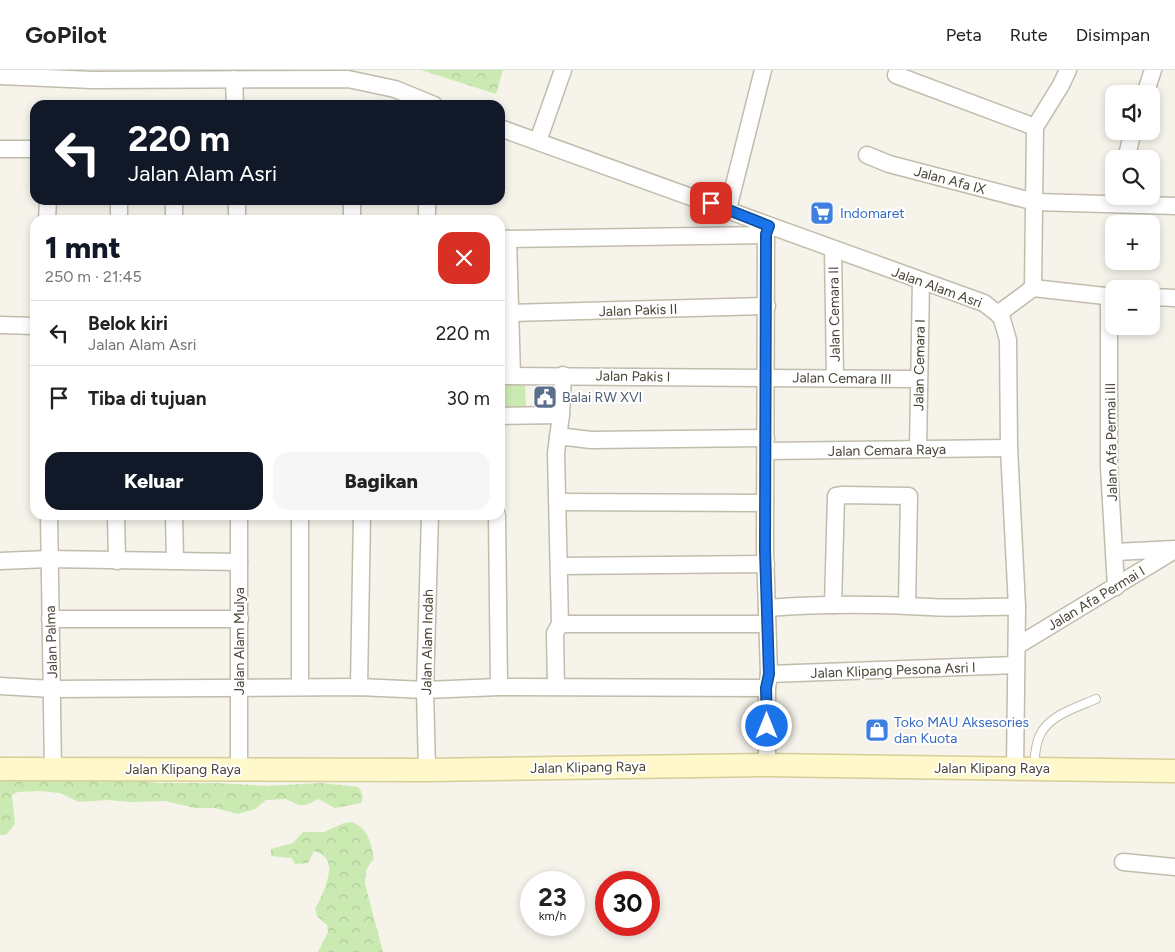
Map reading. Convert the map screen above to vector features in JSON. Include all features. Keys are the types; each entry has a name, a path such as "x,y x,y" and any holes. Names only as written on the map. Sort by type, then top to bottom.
{"main road":[{"name":"Jalan Klipang Raya","path":"0,769 239,768 427,770 767,765 1175,771"}],"street":[{"path":"538,141 563,70"},
{"path":"728,209 763,70"},
{"path":"1033,288 1035,127 1068,70"},
{"path":"1148,85 1153,70"},
{"path":"2,74 92,80 332,78 360,75 421,100"},
{"path":"896,75 1035,127"},
{"path":"234,79 235,100"},
{"name":"Jalan Alam Asri","path":"505,130 728,209 768,230 833,249 984,303 998,314 1006,326 1008,340 1009,448 1017,607 1016,665 1024,769"},
{"path":"0,149 30,149"},
{"name":"Jalan Afa IX","path":"867,155 889,164 1035,202 1105,200"},
{"name":"Jalan Afa IX","path":"1160,204 1175,206"},
{"path":"505,239 768,230 765,503 768,681 767,765"},
{"name":"Jalan Cemara II","path":"833,249 835,378"},
{"path":"505,252 510,314 506,376"},
{"name":"Jalan Cemara I","path":"918,449 921,281"},
{"path":"998,314 1033,288 1105,296"},
{"path":"1160,297 1175,298"},
{"name":"Jalan Pakis II","path":"510,314 767,306"},
{"path":"0,326 30,326"},
{"name":"Jalan Afa Permai III","path":"1111,335 1109,467 1116,587"},
{"path":"556,687 555,633 560,624 560,566 556,453 562,415 562,375"},
{"name":"Jalan Pakis I","path":"506,376 766,378"},
{"name":"Jalan Cemara III","path":"766,378 918,379"},
{"path":"505,416 562,415"},
{"name":"Jalan Cemara Raya","path":"558,436 591,440 766,445 918,449 1009,448"},
{"path":"833,605 836,496 843,495 909,496 907,604"},
{"path":"558,502 765,503"},
{"name":"Jalan Palma","path":"49,520 53,770"},
{"path":"116,520 117,561"},
{"path":"174,520 175,560"},
{"name":"Jalan Alam Mulya","path":"239,520 239,768"},
{"path":"300,520 300,686"},
{"path":"359,687 362,520"},
{"name":"Jalan Alam Indah","path":"427,770 426,690 430,520"},
{"path":"497,520 499,687"},
{"path":"1115,552 1175,549"},
{"name":"Jalan Afa Permai I","path":"1017,646 1116,587 1175,549"},
{"path":"0,561 49,559 239,562"},
{"path":"560,566 766,564"},
{"path":"560,624 767,616 833,605 907,604 929,607 1017,607"},
{"path":"50,619 240,619"},
{"name":"Jalan Klipang Pesona Asri I","path":"0,686 52,688 300,686 426,690 768,681 1016,665"},
{"path":"1123,862 1175,867"}],"lane":[{"path":"1024,769 1044,728 1066,712 1096,699"}],"green space":[{"path":"421,70 503,70 496,94"},
{"path":"525,382 526,409 505,410 505,383"},
{"path":"99,775 158,783 214,783 268,786 321,783 358,787 362,798 361,803 335,808 318,799 306,805 299,805 286,799 266,800 255,809 238,814 215,808 194,808 166,801 131,802 108,800 79,802 60,793 18,792 12,795 15,824 6,835 0,835 0,780 45,778 76,781"},
{"path":"352,822 362,828 370,841 374,858 366,870 365,884 383,952 318,952 328,932 327,925 317,916 315,909 328,878 329,865 327,860 323,855 314,851 308,863 295,864 292,858 271,856 271,849 293,843 303,832 324,832 344,823"}],"place":[{"name":"Indomaret","path":"822,213"},
{"name":"Balai RW XVI","path":"545,397"},
{"name":"Toko MAU Aksesories dan Kuota","path":"877,730"}],"route":[{"path":"711,203 769,226 766,234 765,550 769,674 766,688 767,726"}]}
